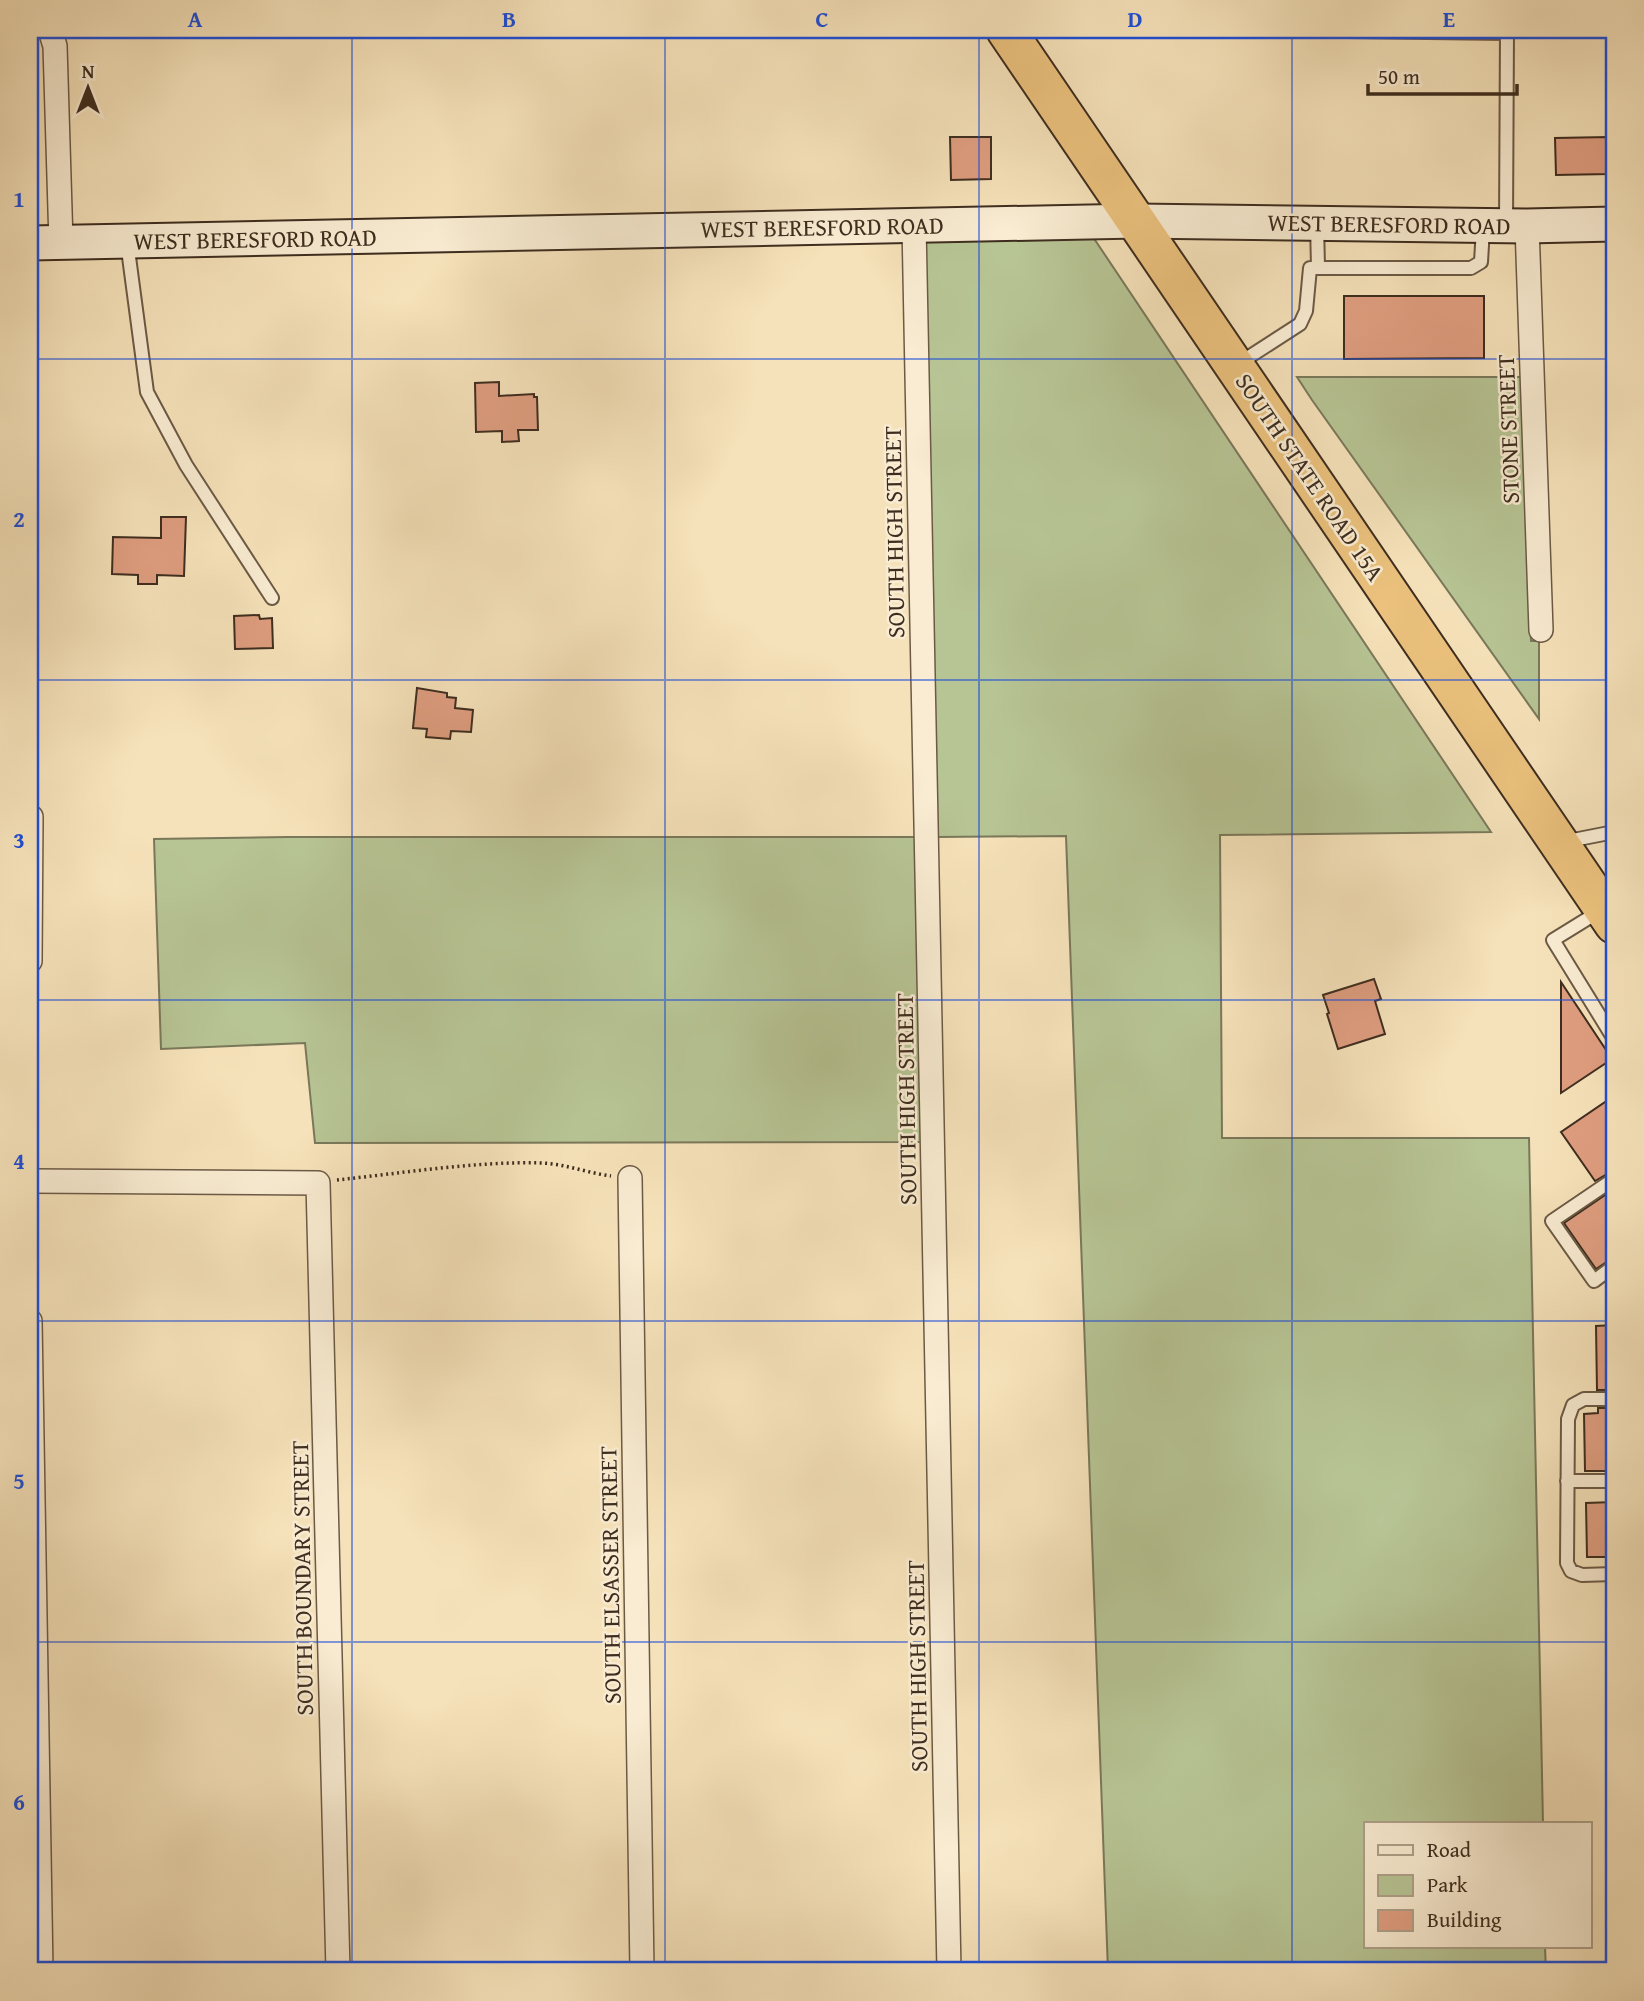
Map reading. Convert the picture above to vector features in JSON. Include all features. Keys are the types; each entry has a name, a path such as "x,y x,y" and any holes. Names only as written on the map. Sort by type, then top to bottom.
{"highway":[{"name":"SOUTH STATE ROAD 15A","path":"1006,30 1609,916"}],"street":[{"path":"45,243 55,35"},
{"name":"WEST BERESFORD ROAD","path":"45,243 1137,221 1505,226 1614,224"},
{"name":"SOUTH HIGH STREET","path":"914,225 949,1971"},
{"name":"STONE STREET","path":"1505,226 1541,630"},
{"path":"30,961 31,817"},
{"name":"SOUTH ELSASSER STREET","path":"630,1178 642,1971"},
{"path":"30,1181 318,1182"},
{"name":"SOUTH BOUNDARY STREET","path":"318,1182 338,1971"},
{"path":"30,1321 41,1971"}],"lane":[{"path":"1235,366 1300,324 1306,311 1310,268 1471,268 1481,262 1505,226 1507,31 1348,31"},
{"path":"1317,223 1318,267"},
{"path":"127,241 147,391 186,465 272,598"},
{"path":"1559,842 1614,832"},
{"path":"1609,916 1553,940 1614,1039"},
{"path":"1614,1179 1552,1221 1594,1282 1614,1266"},
{"path":"1614,1399 1584,1399 1573,1405 1567,1419 1567,1563 1571,1571 1582,1575 1614,1574"},
{"path":"1567,1481 1614,1481"}],"path":[{"path":"318,1182 491,1164 545,1163 593,1174 630,1178"}],"green space":[{"path":"1091,234 1491,832 1220,835 1222,1138 1529,1138 1543,1822 1364,1822 1364,1948 1545,1948 1546,1971 1108,1971 1066,836 937,837 924,237"},
{"path":"1297,377 1522,377 1531,641 1539,641 1539,719 1312,400"},
{"path":"916,837 923,1142 315,1143 305,1043 161,1049 154,839"}],"building":[{"path":"950,137 991,137 991,179 951,180"},
{"path":"1608,137 1609,174 1556,175 1555,138"},
{"path":"1344,296 1484,296 1484,358 1344,359"},
{"path":"499,382 499,396 534,394 534,397 537,397 538,430 518,430 519,441 502,442 502,431 476,432 475,383"},
{"path":"161,517 186,517 184,576 157,575 157,584 138,584 138,575 112,574 113,537 161,538"},
{"path":"259,615 260,619 272,618 273,648 235,649 234,616"},
{"path":"417,688 447,693 447,697 456,698 455,708 473,710 471,732 451,731 450,739 426,737 427,729 413,728"},
{"path":"1374,979 1381,999 1375,1001 1385,1034 1338,1049 1323,995"},
{"path":"1561,982 1612,1059 1561,1093"},
{"path":"1614,1096 1614,1170 1595,1181 1561,1132"},
{"path":"1614,1189 1614,1257 1596,1269 1564,1223"},
{"path":"1614,1325 1614,1390 1597,1390 1596,1326"},
{"path":"1598,1408 1614,1408 1614,1471 1585,1471 1584,1414 1598,1413"},
{"path":"1614,1502 1614,1557 1587,1557 1586,1503"}]}
